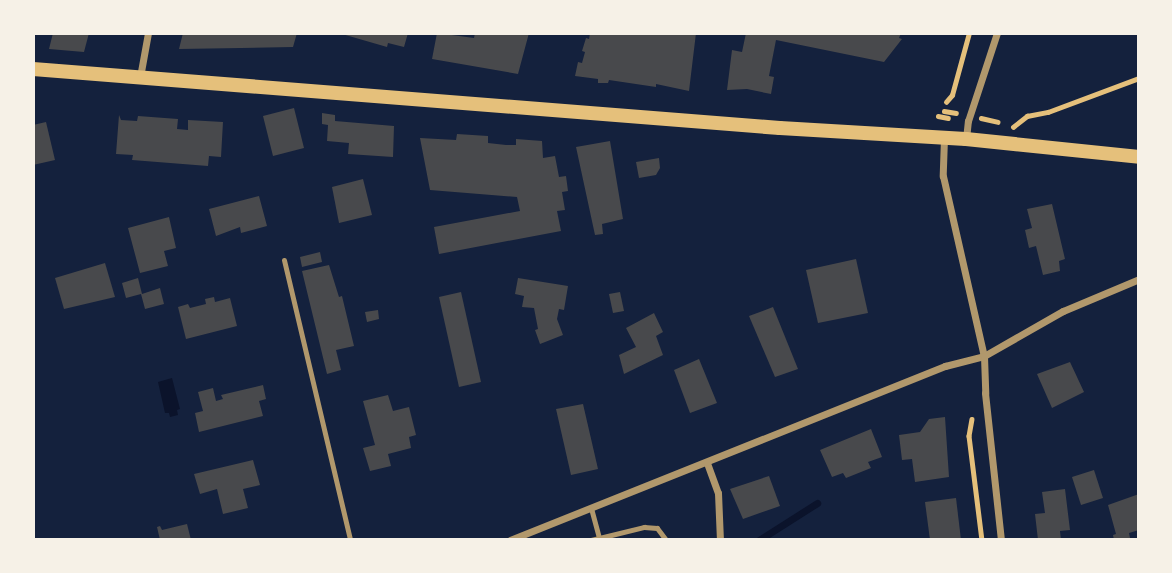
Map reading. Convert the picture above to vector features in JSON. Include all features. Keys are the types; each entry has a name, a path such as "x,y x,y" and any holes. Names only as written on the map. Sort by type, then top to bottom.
{"main road":[{"path":"33,69 966,139 1139,157"}],"street":[{"path":"140,78 148,33"},
{"path":"966,139 968,121 997,33"},
{"path":"944,138 943,176 984,356 985,393 1001,540"},
{"path":"510,540 945,366 984,356 1063,311 1139,279"},
{"path":"707,463 718,493 719,540"}],"lane":[{"path":"285,260 350,540"},
{"path":"591,508 599,537"},
{"path":"591,540 644,527 657,528 666,540"}],"path":[{"path":"946,102 952,95 969,33"},
{"path":"1013,127 1027,116 1048,112 1139,78"}],"water":[{"path":"172,378 180,409 177,410 178,415 170,417 169,413 165,413 158,382"}],"building":[{"path":"53,33 89,33 84,52 49,49"},
{"path":"183,33 297,33 293,47 179,49"},
{"path":"408,33 404,47 388,43 387,47 342,34"},
{"path":"437,33 474,38 475,33 529,33 518,74 432,59"},
{"path":"590,33 696,33 689,91 656,84 656,87 609,80 608,83 598,83 598,79 575,76 578,62 582,63 585,52 582,51"},
{"path":"746,33 901,33 899,38 902,39 884,62 776,40 769,76 774,77 771,94 747,89 727,90 732,50 742,52"},
{"path":"294,108 304,148 273,156 263,116"},
{"path":"322,113 335,115 335,121 394,126 393,157 348,154 349,143 327,141 328,125 322,124"},
{"path":"119,115 121,120 137,121 138,116 178,119 177,129 188,130 188,120 223,122 221,157 209,156 208,166 132,160 133,155 116,154"},
{"path":"46,122 55,160 33,165 33,125"},
{"path":"457,134 488,136 488,143 506,145 516,145 516,139 542,141 543,158 555,156 559,177 566,176 568,191 562,192 565,210 557,211 561,231 439,254 434,227 520,211 517,197 430,190 420,138 456,140"},
{"path":"610,141 623,219 602,224 603,234 595,235 576,147"},
{"path":"659,158 660,168 656,175 639,178 636,162"},
{"path":"363,179 372,215 339,223 332,187"},
{"path":"259,196 267,226 241,233 240,227 216,236 209,209"},
{"path":"1052,204 1065,259 1059,261 1060,271 1043,275 1036,246 1029,248 1025,230 1032,228 1027,209"},
{"path":"169,217 176,248 164,251 168,266 140,273 128,228"},
{"path":"320,252 322,262 302,267 300,257"},
{"path":"856,259 868,313 818,323 806,270"},
{"path":"105,263 115,297 64,309 55,278"},
{"path":"329,265 339,297 342,296 354,346 336,350 341,370 327,374 302,271"},
{"path":"138,278 142,294 160,288 164,304 145,309 141,294 126,298 122,283"},
{"path":"518,278 568,286 564,310 559,309 557,319 563,335 540,344 535,330 538,329 534,308 522,307 524,296 515,294"},
{"path":"461,292 481,382 459,387 439,297"},
{"path":"620,292 624,311 613,313 609,294"},
{"path":"214,297 215,302 230,298 237,326 186,339 178,307 188,304 190,308 206,304 205,299"},
{"path":"773,307 798,369 775,377 749,316"},
{"path":"378,310 379,319 367,322 365,312"},
{"path":"654,313 663,332 656,336 663,355 624,374 619,355 636,347 626,328"},
{"path":"699,359 717,403 690,413 674,370"},
{"path":"1070,362 1084,392 1052,408 1037,374"},
{"path":"263,385 266,399 259,401 263,416 199,432 195,413 203,411 198,392 213,388 216,401 223,399 221,395"},
{"path":"388,395 393,411 409,407 416,435 409,437 411,448 388,454 391,466 370,471 363,448 375,445 363,401"},
{"path":"583,404 598,469 571,475 556,409"},
{"path":"945,417 949,477 915,482 912,459 902,460 899,435 920,432 929,419"},
{"path":"871,429 882,457 868,462 871,468 846,478 843,473 832,477 820,450"},
{"path":"253,460 260,485 243,489 248,508 223,514 217,489 200,494 194,474"},
{"path":"1094,470 1103,498 1081,505 1072,477"},
{"path":"769,476 780,506 743,519 730,489"},
{"path":"1065,489 1070,530 1060,531 1061,540 1038,540 1035,514 1045,513 1042,492"},
{"path":"1139,494 1139,530 1129,533 1130,538 1114,540 1113,535 1116,534 1108,505"},
{"path":"956,498 961,540 930,540 925,502"},
{"path":"187,524 191,540 160,540 157,527 160,526 162,530"}],"waterway":[{"path":"759,540 817,503"}]}
